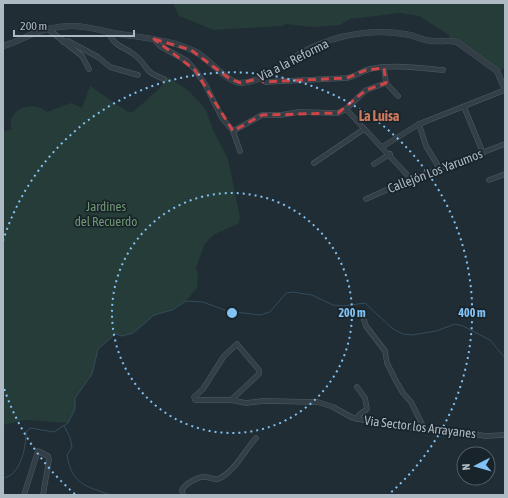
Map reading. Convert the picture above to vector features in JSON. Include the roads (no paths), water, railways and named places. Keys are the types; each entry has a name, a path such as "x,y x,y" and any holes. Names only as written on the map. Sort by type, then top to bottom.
{"street":[{"name":"Vía a la Reforma","path":"3,46 24,39 38,31 71,26 154,39 198,53 234,82 241,83 261,78 294,57 320,43 349,35 372,32 409,35 433,41 450,40 457,42 497,71 505,90"},
{"path":"48,29 82,56 89,69"},
{"path":"108,32 118,47 137,56 148,72 164,79"},
{"path":"154,39 160,46 187,61 195,70 205,84 222,118 233,131 240,151"},
{"path":"63,42 68,41 110,67 138,75"},
{"path":"261,78 266,82 347,78 356,76 366,70 384,68 443,70"},
{"path":"384,68 386,83 398,96"},
{"path":"233,131 262,115 281,115 299,112 338,113 346,109 366,90 386,83"},
{"path":"382,147 419,124 464,108 505,90"},
{"path":"464,108 483,153"},
{"path":"346,109 412,179"},
{"path":"419,124 426,146 440,169"},
{"path":"314,163 364,129"},
{"name":"Callejón Los Yarumos","path":"366,199 412,179 505,144"},
{"path":"374,164 390,154"},
{"path":"490,180 505,174"},
{"path":"364,320 366,326 385,351 387,363 403,393 411,402 425,430"},
{"name":"Via Sector los Arrayanes","path":"231,400 259,374 259,370 237,344 224,356 203,389 194,398 195,400 231,400 246,403 263,401 318,402 333,407 357,419 425,430 458,431 485,436 505,435"},
{"path":"357,387 365,398 367,409 359,415 357,419"},
{"path":"183,495 182,490 188,483 202,477 214,479 222,476 239,461 256,438"},
{"path":"24,495 38,450 48,456 49,460 42,495"}],"waterway":[{"path":"3,478 9,476 18,467 25,445 26,432 30,428 54,432 68,423 75,409 75,398 92,374 98,349 115,334 122,336 133,333 154,315 172,310 186,301 203,302 227,311 260,315 270,312 286,293 293,292 312,295 333,305 343,306 365,303 393,329 403,334 412,335 436,331 455,324 463,326 490,340 505,358"},
{"path":"64,426 70,437 72,447 67,455 69,465 76,478 87,486 111,495"}],"district":[{"name":"La Luisa","path":"379,116"}],"park label":[{"name":"Jardines del Recuerdo","path":"106,214"}]}
